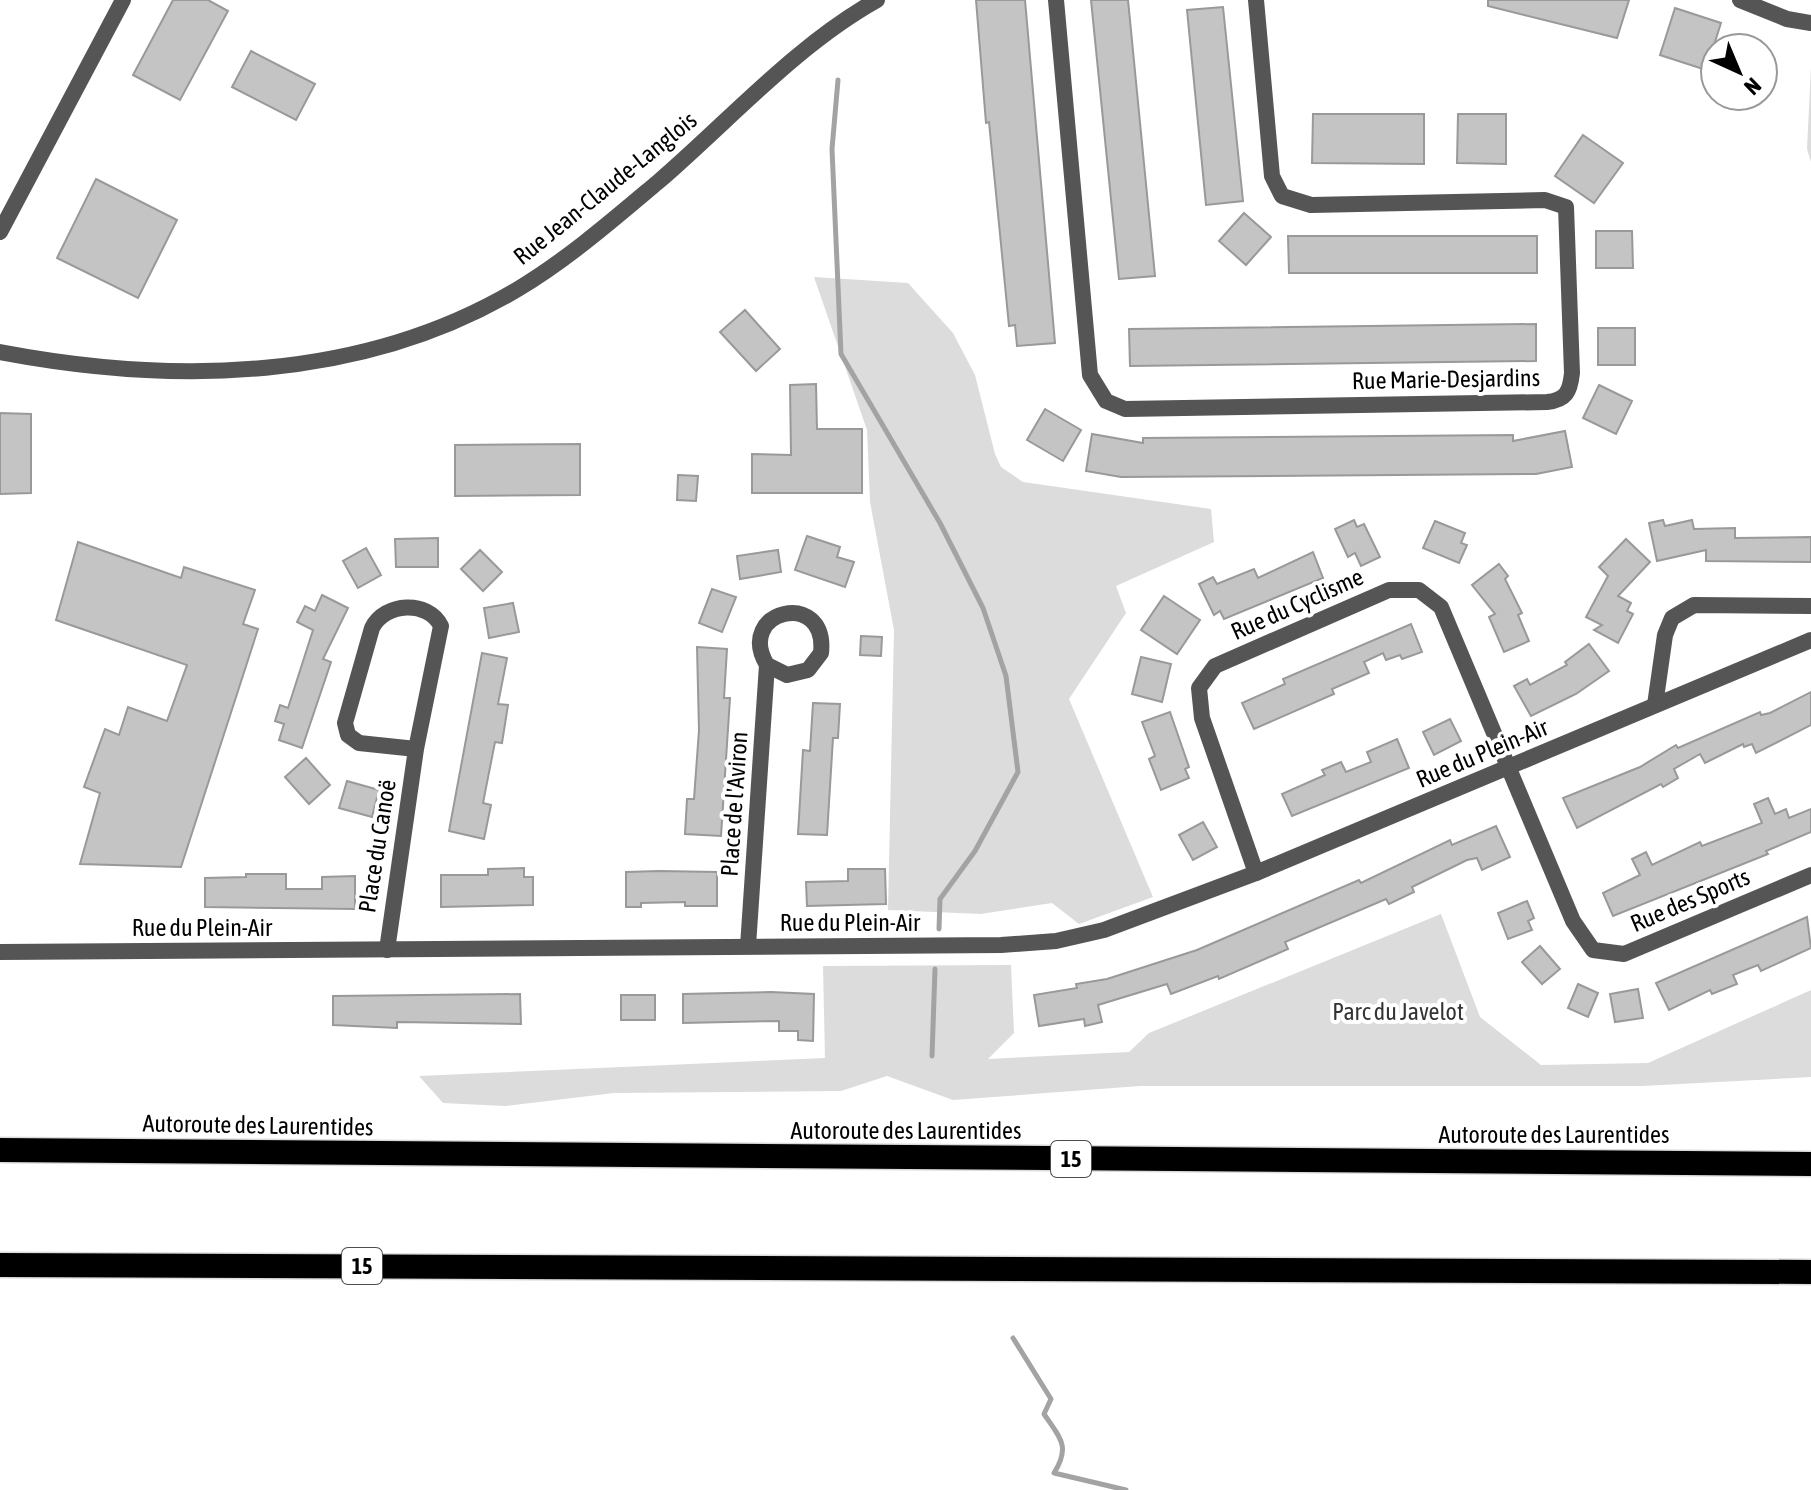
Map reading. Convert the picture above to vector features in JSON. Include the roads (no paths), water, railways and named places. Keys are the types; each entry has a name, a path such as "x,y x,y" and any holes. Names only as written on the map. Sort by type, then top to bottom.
{"highway":[{"name":"Autoroute des Laurentides","path":"0,1150 1811,1164"},
{"name":"15","path":"0,1265 1811,1272"},
{"path":"0,1280 63,1265"}],"street":[{"path":"0,232 123,0"},
{"name":"Rue Jean-Claude-Langlois","path":"0,352 43,360 190,372 252,369 346,357 421,335 518,289 574,249 660,180 820,40 877,0"},
{"name":"Rue Marie-Desjardins","path":"1056,0 1090,375 1106,401 1125,409 1532,402 1564,397 1569,390 1572,373 1566,207 1549,200 1311,205 1282,196 1272,176 1256,0"},
{"path":"1740,0 1787,19 1811,23"},
{"name":"Rue du Cyclisme","path":"1256,873 1202,718 1199,688 1215,666 1389,590 1419,590 1441,607 1511,768"},
{"path":"1655,705 1665,635 1672,618 1694,605 1811,606"},
{"name":"Place du Canoë","path":"387,950 416,749 441,626 435,615 424,609 388,609 378,616 372,628 345,723 348,735 359,743 416,749"},
{"name":"Rue du Plein-Air","path":"0,952 1001,945 1056,941 1104,930 1256,873 1811,640"},
{"name":"Place de l'Aviron","path":"748,946 767,665"},
{"name":"Rue des Sports","path":"1511,768 1573,921 1593,950 1624,954 1811,875"}],"waterway":[{"path":"838,80 832,149 841,354 940,523 983,608 1006,676 1018,772 975,851 940,899 939,929"},
{"path":"932,1056 935,969"},
{"path":"1013,1338 1051,1399 1044,1414 1059,1436 1063,1449 1054,1473 1126,1490"}],"park label":[{"name":"Parc du Javelot","path":"1398,1011"}]}
